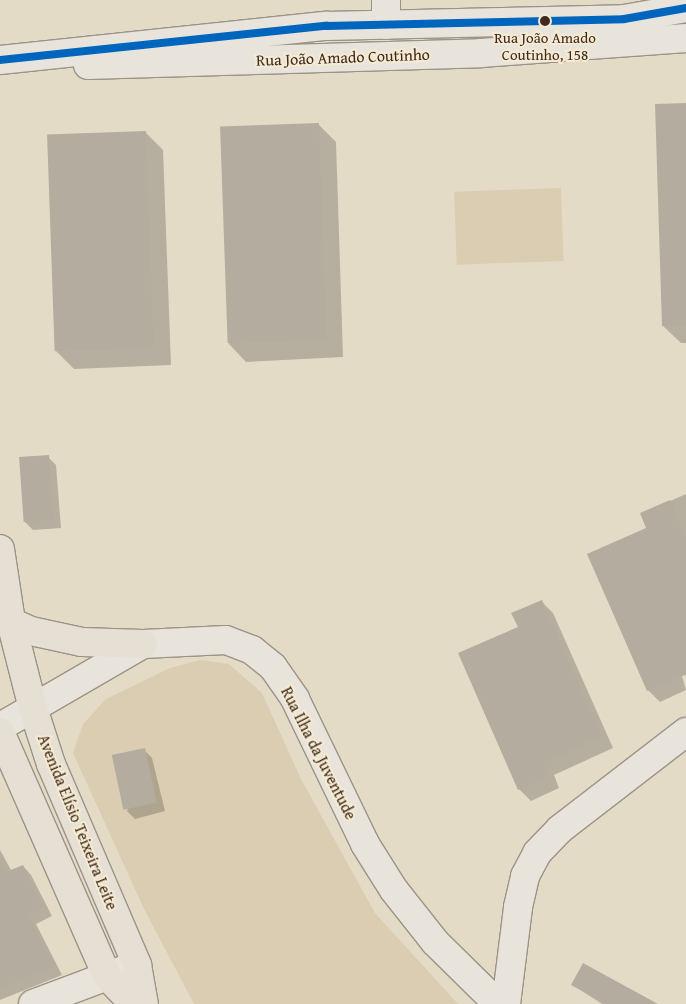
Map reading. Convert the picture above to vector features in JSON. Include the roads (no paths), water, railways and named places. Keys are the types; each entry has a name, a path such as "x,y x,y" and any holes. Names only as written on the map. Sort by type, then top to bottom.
{"main road":[{"name":"Avenida Elísio Teixeira Leite","path":"0,549 11,622 33,708 51,764 137,965 144,1004"},
{"path":"11,622 31,631 82,642 143,644"},
{"name":"Avenida Elísio Teixeira Leite","path":"0,732 107,976 134,1004"}],"street":[{"name":"Rua João Amado Coutinho","path":"0,60 199,37 386,12 624,19 686,8"},
{"name":"Rua João Amado Coutinho","path":"0,77 92,65 481,53 686,38"},
{"name":"Rua Ilha da Juventude","path":"0,726 143,644 226,640 252,650 273,667 295,699 365,844 394,890 435,942 498,1004"},
{"path":"506,1004 518,908 525,876 537,852 560,829 686,732"},
{"path":"33,1004 137,965"}],"place":[{"name":"Rua João Amado Coutinho, 158","path":"545,21"}]}
